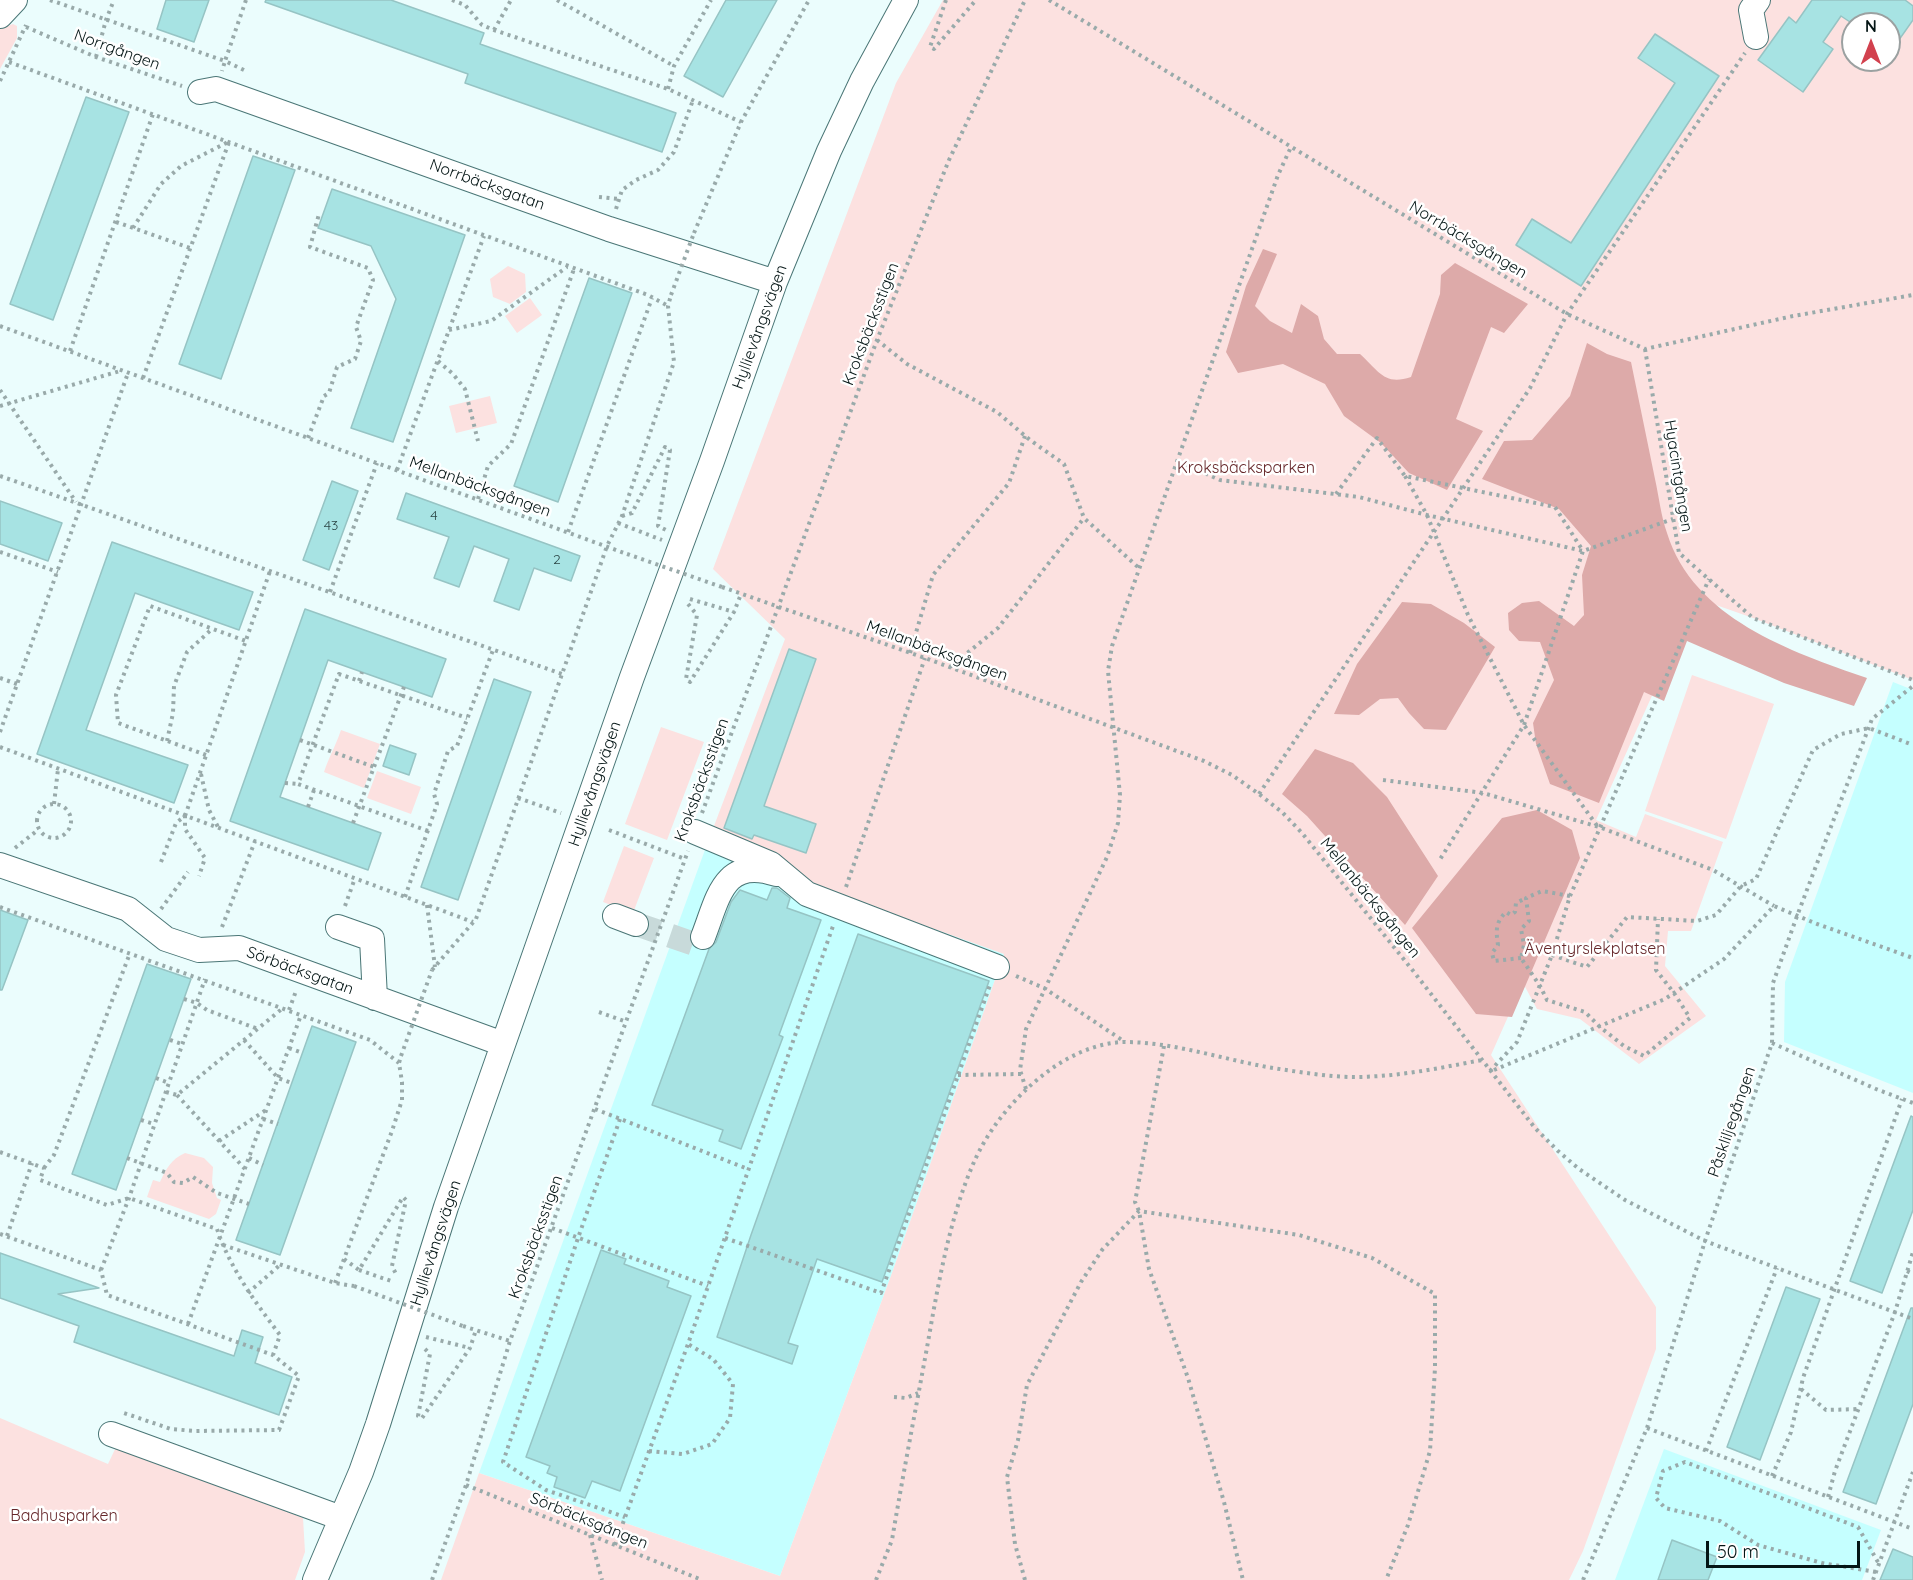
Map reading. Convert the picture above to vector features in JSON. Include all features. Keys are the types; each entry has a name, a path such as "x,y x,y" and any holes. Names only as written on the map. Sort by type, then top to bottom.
{"street":[{"name":"Hyllievångsvägen","path":"315,1580 361,1472 446,1208 503,1044 632,677 775,282 833,141 862,81 906,0"},
{"path":"1756,37 1751,10 1758,0"},
{"path":"0,3 18,6"},
{"path":"0,16 18,6"},
{"name":"Norrbäcksgatan","path":"208,90 609,229 775,282"},
{"path":"695,832 771,864 807,894 997,967"},
{"name":"Sörbäcksgatan","path":"5,858 128,909 166,939 199,950 239,948 503,1044"},
{"path":"704,937 725,882 735,874 749,870 762,870 789,879"},
{"path":"338,927 372,939 375,998"},
{"path":"111,1434 341,1518"}],"path":[{"path":"50,0 225,61 248,72"},
{"path":"96,57 114,0"},
{"path":"208,90 225,61 246,0"},
{"path":"453,0 465,5 482,25 668,89 741,122"},
{"path":"494,30 511,0"},
{"path":"557,0 674,66"},
{"path":"668,89 674,66 711,0"},
{"path":"335,1283 402,1100 399,1063 433,969 476,919 607,546 622,516 674,362 668,306 670,296 741,122 809,0"},
{"path":"946,0 930,47 934,49 976,0"},
{"name":"Kroksbäcksstigen","path":"432,1580 466,1485 510,1341 877,340 949,160 1025,0"},
{"name":"Norrbäcksgången","path":"1049,0 1567,314 1645,349"},
{"path":"0,81 26,27 18,6"},
{"name":"Norrgången","path":"26,27 96,57 208,90"},
{"path":"1259,794 1530,388 1567,314 1756,37"},
{"path":"9,62 574,268 668,306"},
{"path":"609,229 622,190 636,180 658,170 674,152 693,100"},
{"path":"70,351 153,114"},
{"path":"133,228 161,184 182,166 229,142"},
{"path":"143,378 229,142"},
{"path":"1026,1089 1020,1070 1026,1029 1107,857 1118,823 1120,795 1108,671 1113,646 1278,175 1291,147"},
{"path":"599,197 619,199"},
{"path":"308,438 324,396 329,393 337,367 355,359 361,341 356,327 373,280 368,268 310,248 320,214"},
{"path":"116,222 190,249"},
{"path":"397,470 484,236"},
{"path":"449,330 491,321 567,266"},
{"path":"478,499 488,466 511,444 574,268"},
{"path":"1645,349 1793,315 1913,295"},
{"path":"568,532 652,298"},
{"name":"Mellanbäcksgången","path":"0,326 627,554 1165,745 1232,775 1283,813 1323,856 1535,1128 1558,1152 1579,1169 1625,1200 1704,1241 1913,1319"},
{"path":"877,340 907,364 997,412 1064,464 1084,518 1140,569"},
{"name":"Hyacintgången","path":"1645,349 1679,553 1754,618 1913,680"},
{"path":"438,361 465,389 478,441"},
{"path":"0,406 122,370"},
{"path":"0,732 83,505 128,373"},
{"path":"0,390 76,503"},
{"path":"910,653 933,575 1009,483 1025,436"},
{"path":"1336,494 1377,438 1405,477 1427,515 1468,615 1524,725 1599,827"},
{"path":"622,516 632,513 665,447 670,450 658,526 672,533"},
{"path":"1178,461 1220,480 1359,497 1583,551 1673,519"},
{"path":"329,592 377,463"},
{"path":"0,476 562,674"},
{"path":"1405,477 1555,507 1583,551"},
{"path":"949,668 998,628 1084,518"},
{"path":"618,523 668,543"},
{"path":"1439,861 1524,725 1583,551"},
{"path":"0,552 58,572"},
{"path":"199,876 205,858 185,829 185,816 270,571"},
{"path":"1490,1071 1517,1042 1552,955 1570,896 1709,579"},
{"path":"734,612 689,602 697,615 686,679 690,682 734,612 741,594"},
{"path":"206,755 118,723 116,695 150,606 246,641"},
{"path":"167,741 173,713 174,686 187,652 212,629"},
{"path":"405,897 437,804 434,794 448,751 457,746 493,650"},
{"path":"615,1545 688,1344 925,658"},
{"path":"359,681 362,672"},
{"path":"298,784 339,674 467,718"},
{"path":"0,678 17,684"},
{"name":"Påskliljegången","path":"1583,1580 1647,1428 1704,1241 1772,1043 1773,982 1797,916 1872,719 1913,686"},
{"path":"353,823 404,687"},
{"path":"1552,955 1587,967 1627,917 1697,921 1716,915 1741,886 1756,879 1813,750 1841,734 1869,728 1913,745"},
{"path":"300,740 374,767"},
{"path":"0,747 473,922"},
{"path":"54,804 58,769"},
{"path":"201,771 209,810 218,827"},
{"path":"1383,780 1483,793 1599,827 1713,870 1774,906 1797,916 1913,958"},
{"path":"285,783 298,784 428,831"},
{"path":"308,807 314,790"},
{"path":"518,798 561,813"},
{"path":"54,804 68,811 71,820 69,831 53,839 38,830 36,818 39,812 48,805 54,804"},
{"path":"160,862 176,823 185,816"},
{"path":"5,858 38,830"},
{"path":"609,830 685,859"},
{"path":"222,928 255,841"},
{"path":"161,910 188,872"},
{"path":"346,904 355,878"},
{"path":"1521,958 1494,962 1492,952 1498,945 1496,928 1499,919 1506,912 1511,915 1515,912 1516,903 1542,891 1570,896"},
{"path":"1526,898 1529,921 1521,929 1524,945 1521,958 1547,1000 1585,1012 1600,1028 1624,1046 1644,1056 1690,1018 1656,970 1658,919"},
{"path":"427,905 433,969"},
{"path":"1490,1071 1600,1028 1665,999 1725,959 1774,906"},
{"path":"0,908 370,1040 399,1063"},
{"path":"130,953 54,1155 44,1168 40,1180 107,1205 129,1198 217,1228 222,1245 248,1293 280,1335 273,1355"},
{"path":"725,1238 880,1293 997,967 1044,988 1126,1042"},
{"path":"121,1412 171,1429 279,1430 299,1376 273,1355 107,1294 101,1270 129,1198 205,980"},
{"path":"289,1010 298,985"},
{"path":"184,999 258,1029"},
{"path":"177,1095 283,1008"},
{"path":"599,1012 627,1022"},
{"path":"188,1324 301,1015"},
{"path":"170,1040 182,1044"},
{"path":"244,1040 278,1078 292,1083"},
{"path":"876,1580 891,1540 939,1280 961,1196 984,1141 1001,1117 1026,1089 1057,1064 1083,1051 1106,1044 1126,1042 1164,1046 1273,1068 1351,1077 1401,1074 1482,1060"},
{"path":"1772,1043 1913,1103"},
{"path":"1164,1046 1135,1202 1139,1210 1149,1269 1188,1378 1224,1502 1243,1580"},
{"path":"289,1048 303,1053"},
{"path":"958,1075 1022,1074"},
{"path":"156,1078 169,1083"},
{"path":"166,1092 177,1095 245,1169"},
{"path":"1772,1476 1791,1432 1801,1389 1902,1099"},
{"path":"595,1109 748,1169"},
{"path":"219,1141 266,1110"},
{"path":"263,1119 278,1124"},
{"path":"620,1119 503,1462 546,1490 625,1517"},
{"path":"141,1120 155,1125"},
{"path":"0,1152 44,1168"},
{"path":"128,1158 167,1173 174,1182 183,1183 193,1177 217,1193 249,1204"},
{"path":"249,1158 263,1165"},
{"path":"6,1236 32,1163"},
{"path":"359,1270 403,1197 406,1200 392,1266 396,1274"},
{"path":"1025,1580 1015,1544 1007,1477 1018,1440 1027,1385 1081,1282 1102,1250 1139,1210"},
{"path":"1139,1210 1299,1235 1372,1258 1435,1294 1435,1368 1430,1451 1408,1525 1386,1580"},
{"path":"552,1228 708,1286"},
{"path":"0,1234 101,1270"},
{"path":"222,1245 335,1283 354,1286 510,1341"},
{"path":"1828,1497 1835,1471 1894,1312 1913,1252"},
{"path":"344,1259 359,1270 394,1282"},
{"path":"248,1293 280,1264"},
{"path":"1706,1451 1777,1268"},
{"path":"1907,1271 1913,1274"},
{"path":"422,1346 430,1354 418,1416 422,1418 470,1348 476,1330"},
{"path":"425,1337 470,1348"},
{"path":"649,1451 683,1454 712,1444 730,1418 733,1384 713,1359 688,1344"},
{"path":"1801,1389 1826,1410 1859,1409"},
{"path":"894,1397 906,1398 918,1393"},
{"path":"1647,1428 1913,1529"},
{"path":"1876,1572 1822,1563 1758,1545 1720,1521 1665,1508 1656,1498 1663,1471 1684,1462 1858,1527 1880,1564"},
{"path":"1874,1580 1913,1472"},
{"name":"Sörbäcksgången","path":"466,1485 702,1580"},
{"path":"590,1535 602,1580"}],"shaded area":[{"path":"1263,249 1277,254 1255,306 1270,321 1292,333 1301,304 1318,316 1324,339 1337,354 1360,354 1382,375 1394,380 1411,377 1440,294 1441,275 1455,263 1528,304 1504,333 1491,327 1456,419 1483,431 1447,490 1409,473 1381,443 1344,416 1325,384 1283,364 1238,373 1226,352 1246,286"},
{"path":"1587,343 1607,354 1631,362 1665,527 1680,563 1699,588 1748,628 1807,656 1867,678 1854,706 1784,683 1687,641 1664,701 1644,692 1599,803 1550,784 1536,744 1533,723 1554,680 1540,642 1519,641 1509,630 1508,613 1522,603 1539,601 1574,626 1584,615 1582,575 1591,546 1559,509 1482,479 1504,441 1532,440 1570,396"},
{"path":"1402,602 1431,604 1464,623 1495,647 1446,730 1424,729 1398,698 1380,699 1359,715 1334,714 1357,664"},
{"path":"1893,682 1913,690 1913,1093 1784,1042 1785,982"},
{"path":"1315,749 1353,763 1387,797 1438,876 1405,925 1307,816 1282,794"},
{"path":"1537,810 1572,830 1580,858 1512,1017 1476,1014 1412,928 1502,818"},
{"path":"706,847 1004,954 892,1273 780,1576 479,1473"},
{"path":"1664,1449 1881,1530 1862,1580 1615,1580"}],"green space":[{"name":"Kroksbäcksparken","path":"943,0 1913,0 1913,680 1696,598 1596,820 1636,837 1645,814 1723,842 1691,931 1668,931 1665,966 1706,1016 1639,1064 1580,1019 1537,1009 1523,983 1491,1055 1656,1307 1656,1349 1583,1551 1569,1580 441,1580 479,1473 780,1576 892,1273 1004,954 706,847 785,639 713,569 896,83"},
{"path":"13,24 17,26 17,38 0,69 0,29"},
{"path":"508,266 525,274 526,292 510,304 493,297 490,279"},
{"path":"530,298 542,315 517,333 505,316"},
{"path":"490,396 497,423 456,433 449,406"},
{"path":"1692,675 1774,704 1726,839 1645,811"},
{"path":"661,727 704,742 667,840 625,824"},
{"path":"341,730 380,744 364,788 324,772"},
{"path":"377,771 421,787 411,814 367,798"},
{"path":"624,846 654,858 633,913 603,902"},
{"path":"185,1153 204,1158 213,1167 212,1183 217,1198 221,1200 216,1214 209,1219 147,1197 153,1180 160,1182 176,1158"},
{"name":"Badhusparken","path":"0,1418 108,1464 117,1445 303,1518 305,1552 295,1580 0,1580"}],"building":[{"path":"166,0 209,0 194,42 157,29"},
{"path":"266,0 391,0 484,33 480,44 676,113 662,152 465,83 468,74 265,2"},
{"path":"726,0 777,0 723,97 684,76"},
{"path":"1812,0 1905,0 1913,6 1913,20 1901,37 1901,12 1841,12 1841,16 1823,42 1833,49 1803,92 1758,60 1789,17 1796,23"},
{"path":"1655,34 1719,76 1581,286 1516,245 1532,219 1571,243 1675,83 1638,58"},
{"path":"86,97 129,112 53,320 10,304"},
{"path":"253,156 295,170 221,379 179,364"},
{"path":"332,189 465,235 393,442 351,428 396,299 371,246 318,228"},
{"path":"589,278 632,293 558,502 514,486"},
{"path":"332,481 358,491 329,570 303,560"},
{"path":"406,493 580,556 571,581 534,568 519,610 494,601 509,559 474,546 459,587 434,578 449,537 397,519"},
{"path":"0,501 62,523 48,561 0,544"},
{"path":"112,542 253,592 239,630 135,593 86,730 188,765 174,803 37,754"},
{"path":"305,609 446,659 432,697 328,660 280,797 381,833 368,870 230,821"},
{"path":"789,649 816,659 764,806 816,824 806,853 754,835 752,839 724,828"},
{"path":"494,679 531,692 458,900 421,887"},
{"path":"390,745 416,754 409,775 383,766"},
{"path":"772,888 777,888 790,898 787,908 821,920 779,1035 783,1037 741,1149 719,1141 723,1130 652,1105 709,949 716,942 731,902 740,890 767,900"},
{"path":"0,910 28,920 2,990 0,990"},
{"path":"858,934 989,981 882,1282 817,1259 788,1343 798,1346 792,1364 717,1337"},
{"path":"147,964 191,979 116,1190 72,1174"},
{"path":"312,1026 356,1042 280,1255 236,1240"},
{"path":"1911,1116 1913,1117 1913,1210 1882,1293 1850,1281"},
{"path":"601,1250 626,1259 624,1264 669,1281 667,1287 691,1296 620,1491 592,1481 585,1498 554,1487 557,1477 547,1473 550,1466 526,1457"},
{"path":"0,1253 99,1288 58,1294 234,1356 242,1330 263,1337 255,1363 292,1377 279,1415 74,1342 79,1326 0,1298"},
{"path":"1786,1287 1820,1299 1760,1460 1727,1447"},
{"path":"1911,1308 1913,1308 1913,1404 1876,1504 1843,1492"},
{"path":"1672,1540 1717,1557 1708,1580 1658,1580"},
{"path":"1893,1549 1913,1557 1913,1580 1880,1580"}],"tunnel":[{"path":"636,924 700,946 703,937"}],"park label":[{"name":"Äventyrslekplatsen","path":"1595,949"}]}
